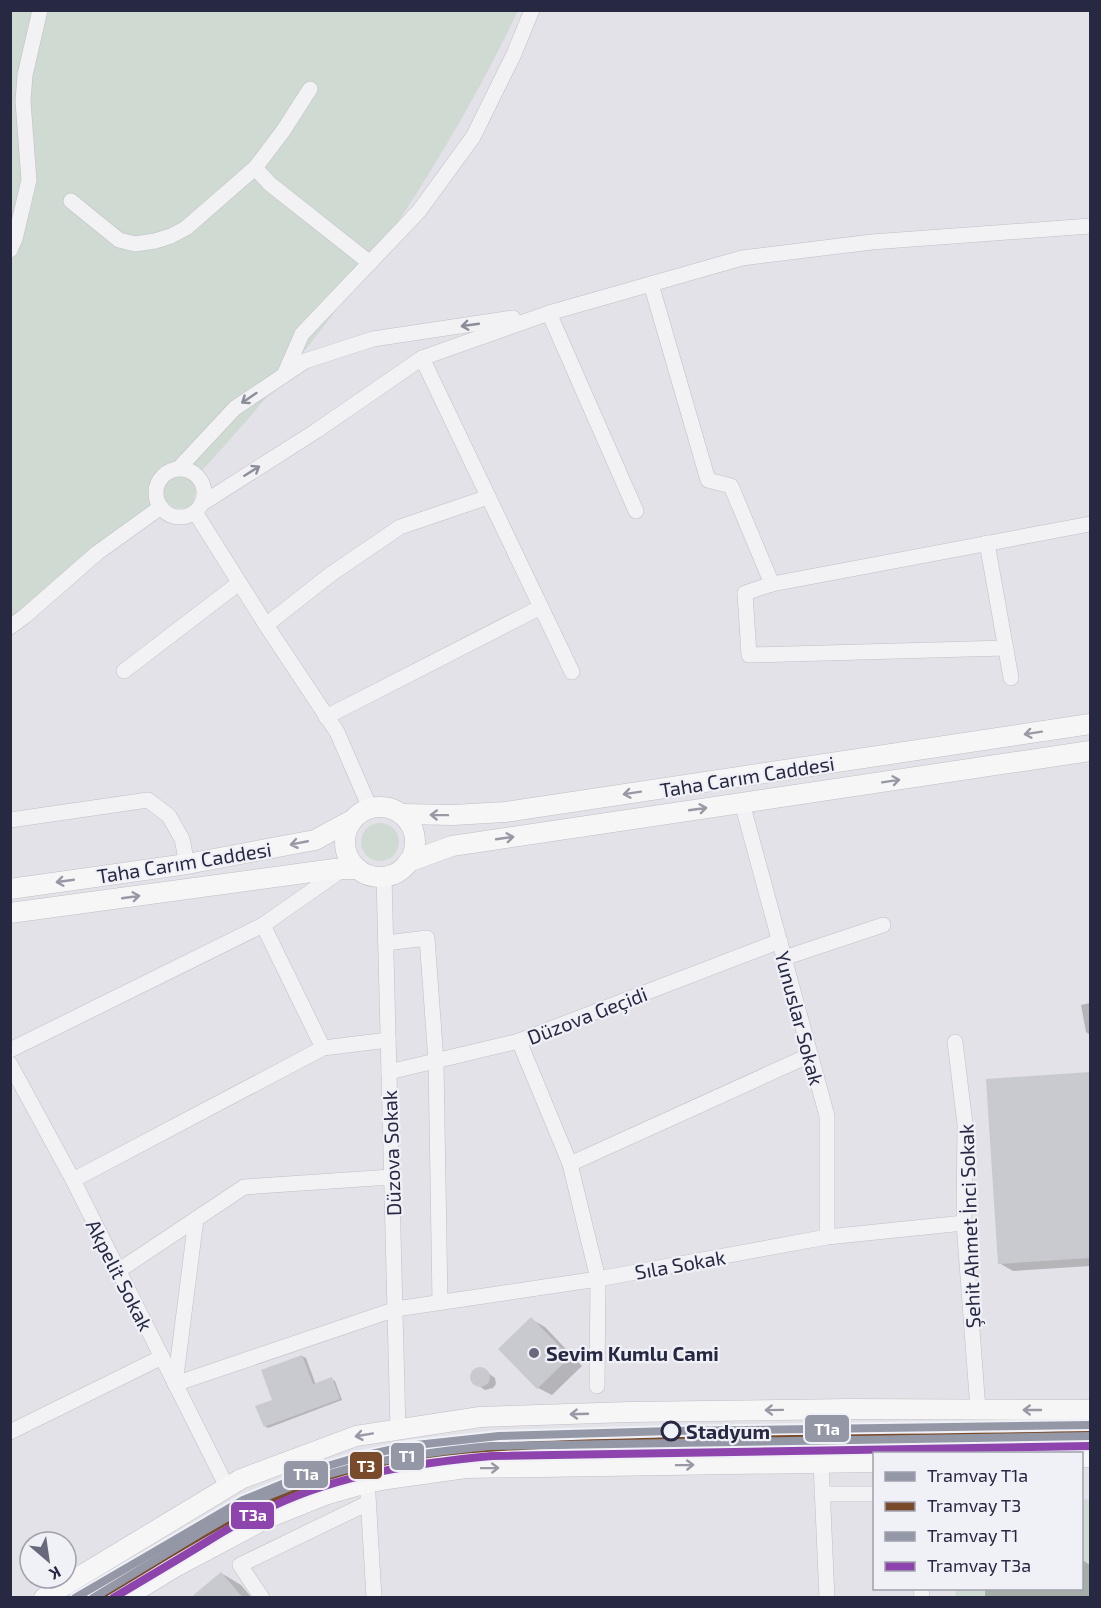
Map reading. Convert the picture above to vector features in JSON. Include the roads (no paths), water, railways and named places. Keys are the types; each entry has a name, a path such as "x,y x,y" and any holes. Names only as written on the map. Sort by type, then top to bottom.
{"main road":[{"name":"Taha Carım Caddesi","path":"402,814 453,815 505,812 1090,724"},
{"name":"Taha Carım Caddesi","path":"408,862 452,846 1090,751"},
{"path":"385,807 402,814 412,828 414,837 414,847 408,862 393,874 384,876 350,869 345,837 352,820 370,808 385,807"},
{"name":"Taha Carım Caddesi","path":"10,889 188,864 315,840 352,820"},
{"name":"Taha Carım Caddesi","path":"10,913 350,869"},
{"path":"44,1598 241,1479 356,1436 480,1417 849,1409 1090,1410"},
{"path":"124,1598 184,1562 265,1519 315,1499 367,1483 466,1468 873,1462"}],"street":[{"path":"10,250 15,239 29,180 23,101 25,75 40,10"},
{"path":"284,375 302,333 420,211 473,137 514,54 532,10"},
{"path":"71,201 119,240 135,244 171,237 186,228 255,168 283,131 310,89"},
{"path":"255,168 270,184 370,263"},
{"path":"370,808 337,732 239,583 199,507 204,490 200,478 190,471 178,469 166,473 158,483 156,496 161,507 171,515 183,517 199,507 316,431 422,358 549,313 742,258 872,242 1090,226"},
{"path":"651,284 708,480 731,486 772,584"},
{"path":"178,469 235,408 305,361 373,339 549,313"},
{"path":"549,313 636,511"},
{"path":"422,358 572,672"},
{"path":"266,625 331,574 400,527 488,497"},
{"path":"10,627 26,616 97,553 161,507"},
{"path":"1006,648 749,655 745,593 772,584 1090,524"},
{"path":"987,543 1011,678"},
{"path":"124,671 239,583"},
{"path":"327,717 541,607"},
{"path":"10,820 148,800 169,816 182,839 188,864"},
{"name":"Yunuslar Sokak","path":"742,803 827,1116 827,1237"},
{"path":"10,1050 263,925 350,869"},
{"name":"Düzova Sokak","path":"384,876 398,1430"},
{"path":"263,925 322,1048"},
{"path":"784,958 882,925"},
{"path":"386,943 427,938 436,1061 440,1302"},
{"name":"Düzova Geçidi","path":"389,1072 519,1041 780,941"},
{"path":"73,1180 322,1048 388,1040"},
{"path":"519,1041 570,1164 597,1280 597,1386"},
{"name":"Şehit Ahmet İnci Sokak","path":"955,1042 966,1124 964,1223 978,1410"},
{"path":"570,1164 810,1055"},
{"name":"Akpelit Sokak","path":"10,1064 73,1180 227,1487"},
{"path":"118,1271 244,1187 391,1177"},
{"path":"175,1384 196,1219"},
{"name":"Sıla Sokak","path":"175,1384 396,1309 597,1280 827,1237 964,1223"},
{"path":"10,1432 162,1357"},
{"path":"821,1463 827,1598"},
{"path":"367,1483 374,1598"},
{"path":"822,1494 873,1494"},
{"path":"262,1598 240,1565 368,1503"}],"tram line":[{"name":"T1a","path":"75,1598 243,1500 324,1467 407,1446 499,1436 1090,1425"},
{"name":"T3","path":"96,1598 209,1531 268,1500 329,1476 367,1465 406,1458 484,1448 562,1444 1090,1435"},
{"name":"T1","path":"93,1598 202,1532 270,1495 351,1468 434,1452 491,1446 1090,1436"},
{"name":"T3a","path":"113,1598 232,1527 273,1506 325,1486 408,1466 492,1456 1090,1446"}],"place":[{"name":"Sevim Kumlu Cami","path":"534,1353"},
{"name":"Stadyum","path":"671,1431"}]}
